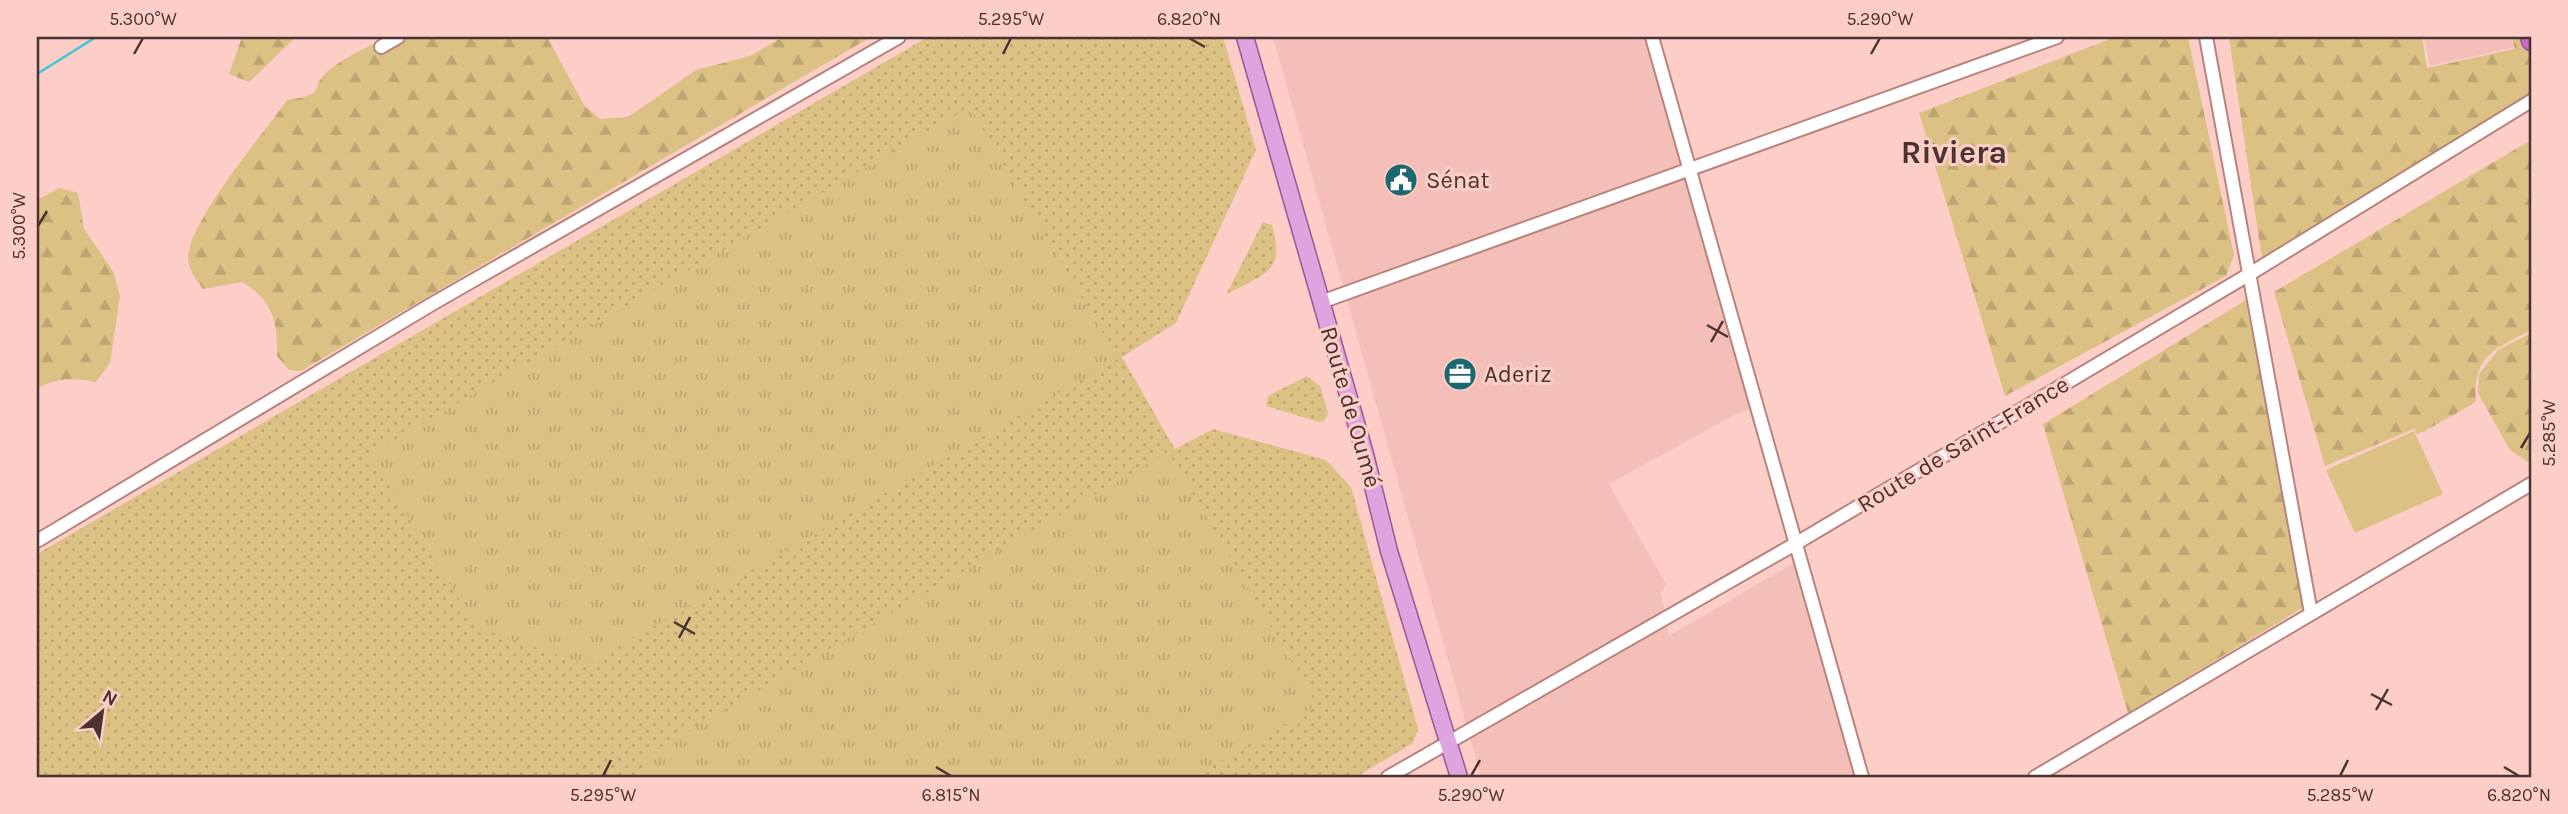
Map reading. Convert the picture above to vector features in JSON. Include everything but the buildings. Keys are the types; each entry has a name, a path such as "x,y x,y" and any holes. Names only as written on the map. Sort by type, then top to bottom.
{"main road":[{"name":"Route de Oumé","path":"1245,37 1365,454 1390,551 1459,777"}],"street":[{"path":"381,47 398,37"},
{"path":"37,541 328,365 899,37"},
{"path":"1652,37 1862,777"},
{"path":"1321,302 2057,37"},
{"path":"2206,37 2311,613"},
{"name":"Route de Saint-France","path":"1388,777 1448,740 1795,544 2248,275 2531,101"},
{"path":"2035,777 2531,484"}],"shaded area":[{"path":"1273,37 1651,37 1754,407 1609,484 1666,584 1661,593 1669,636 1795,562 1859,777 1481,777"},
{"path":"2425,37 2512,37 2513,48 2429,66"}],"green space":[{"path":"242,37 296,37 249,82 229,74"},
{"path":"387,37 547,37 584,105 600,119 628,117 696,70 750,56 783,37 871,37 301,371 289,370 277,356 275,322 261,296 242,282 203,289 189,266 189,250 195,233 218,194 287,100 313,93 329,70 349,56"},
{"path":"928,37 1223,37 1256,150 1176,323 1122,357 1175,449 1213,429 1326,460 1351,487 1418,729 1413,743 1356,777 37,777 37,554"},
{"path":"2115,37 2188,37 2234,255 2226,276 2005,396 1919,113"},
{"path":"2229,37 2422,37 2427,68 2514,49 2513,37 2529,37 2531,99 2262,259"},
{"path":"970,107 1118,359 587,665 476,627 370,454"},
{"path":"2531,140 2531,330 2488,356 2478,374 2476,402 2425,431 2417,434 2414,429 2325,466 2274,292"},
{"path":"59,188 78,193 84,229 113,271 120,296 110,363 96,382 65,379 37,389 37,200"},
{"path":"1263,222 1272,225 1276,241 1274,263 1261,276 1226,295"},
{"path":"2246,300 2304,607 2128,713 2043,424"},
{"path":"2531,333 2531,460 2528,462 2510,450 2478,393 2479,374 2498,350"},
{"path":"1307,376 1320,386 1328,413 1324,421 1319,422 1266,406 1268,396"},
{"path":"2414,431 2443,494 2355,533 2326,470"},
{"path":"1168,452 1317,705 1193,777 640,777 646,756"}],"waterway":[{"path":"37,74 96,37"}],"place":[{"name":"Sénat","path":"1401,180"},
{"name":"Aderiz","path":"1460,374"}],"district":[{"name":"Riviera","path":"1954,152"}]}
